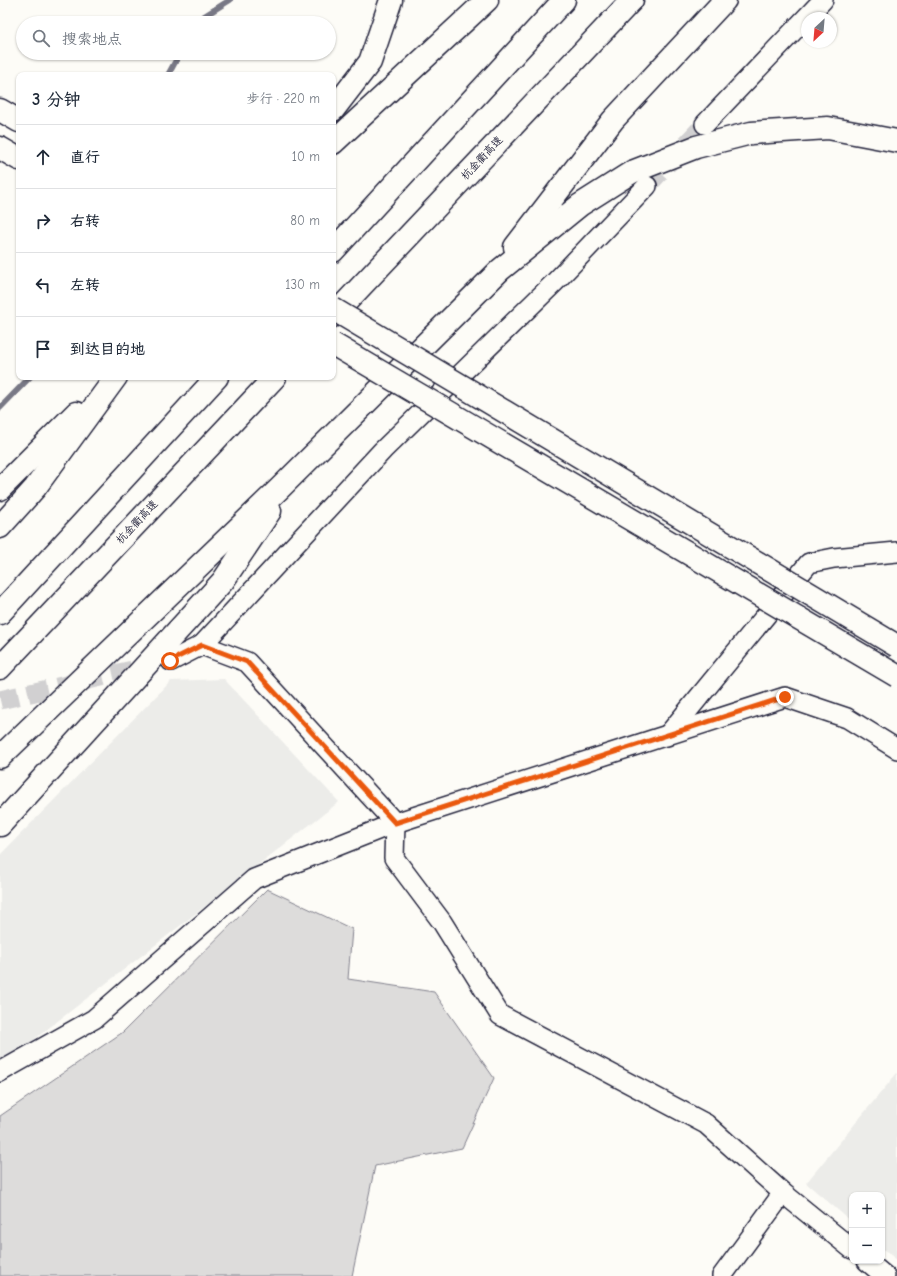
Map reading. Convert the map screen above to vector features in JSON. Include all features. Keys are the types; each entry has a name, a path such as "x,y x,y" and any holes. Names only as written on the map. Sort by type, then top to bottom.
{"main road":[{"path":"336,106 370,62 391,0"},
{"path":"336,140 487,0"},
{"path":"336,248 564,0"},
{"name":"杭金衢高速","path":"336,313 632,0"},
{"path":"484,287 613,120 724,0"},
{"path":"0,110 16,120"},
{"path":"0,757 294,474 500,270 580,205 632,172 696,147 751,133 828,128 897,141"},
{"path":"0,148 16,157"},
{"path":"336,311 897,646"},
{"path":"336,346 897,676"},
{"path":"0,488 110,380"},
{"path":"0,527 35,488 114,380"},
{"path":"0,613 214,380"},
{"name":"杭金衢高速","path":"0,668 272,380"},
{"path":"0,825 223,581 294,474"}],"street":[{"path":"705,124 823,0"},
{"path":"170,661 202,645 383,450 555,282 647,186"},
{"path":"667,736 809,562 897,552"},
{"path":"202,645 247,662 395,823 394,858 442,922 500,1015 706,1124 783,1192 849,1247"},
{"path":"0,1072 94,1019 254,879 395,823 785,697 847,718 897,749"},
{"path":"722,1276 783,1192"},
{"path":"871,1264 885,1276"}],"shaded area":[{"path":"224,679 339,802 0,1066 0,855 171,681"},
{"path":"267,889 352,929 348,979 434,992 494,1078 462,1148 375,1166 352,1276 0,1276 0,1116 123,1032"},
{"path":"897,1073 897,1260 885,1250 885,1192 849,1192 849,1219 806,1183"}],"waterway":[{"path":"204,16 230,0"},
{"path":"170,72 176,60"},
{"path":"0,408 27,380"}],"tunnel":[{"path":"647,186 705,124"},
{"path":"0,700 150,666"}],"route":[{"path":"170,661 202,645 247,662 395,823 785,697"}]}
